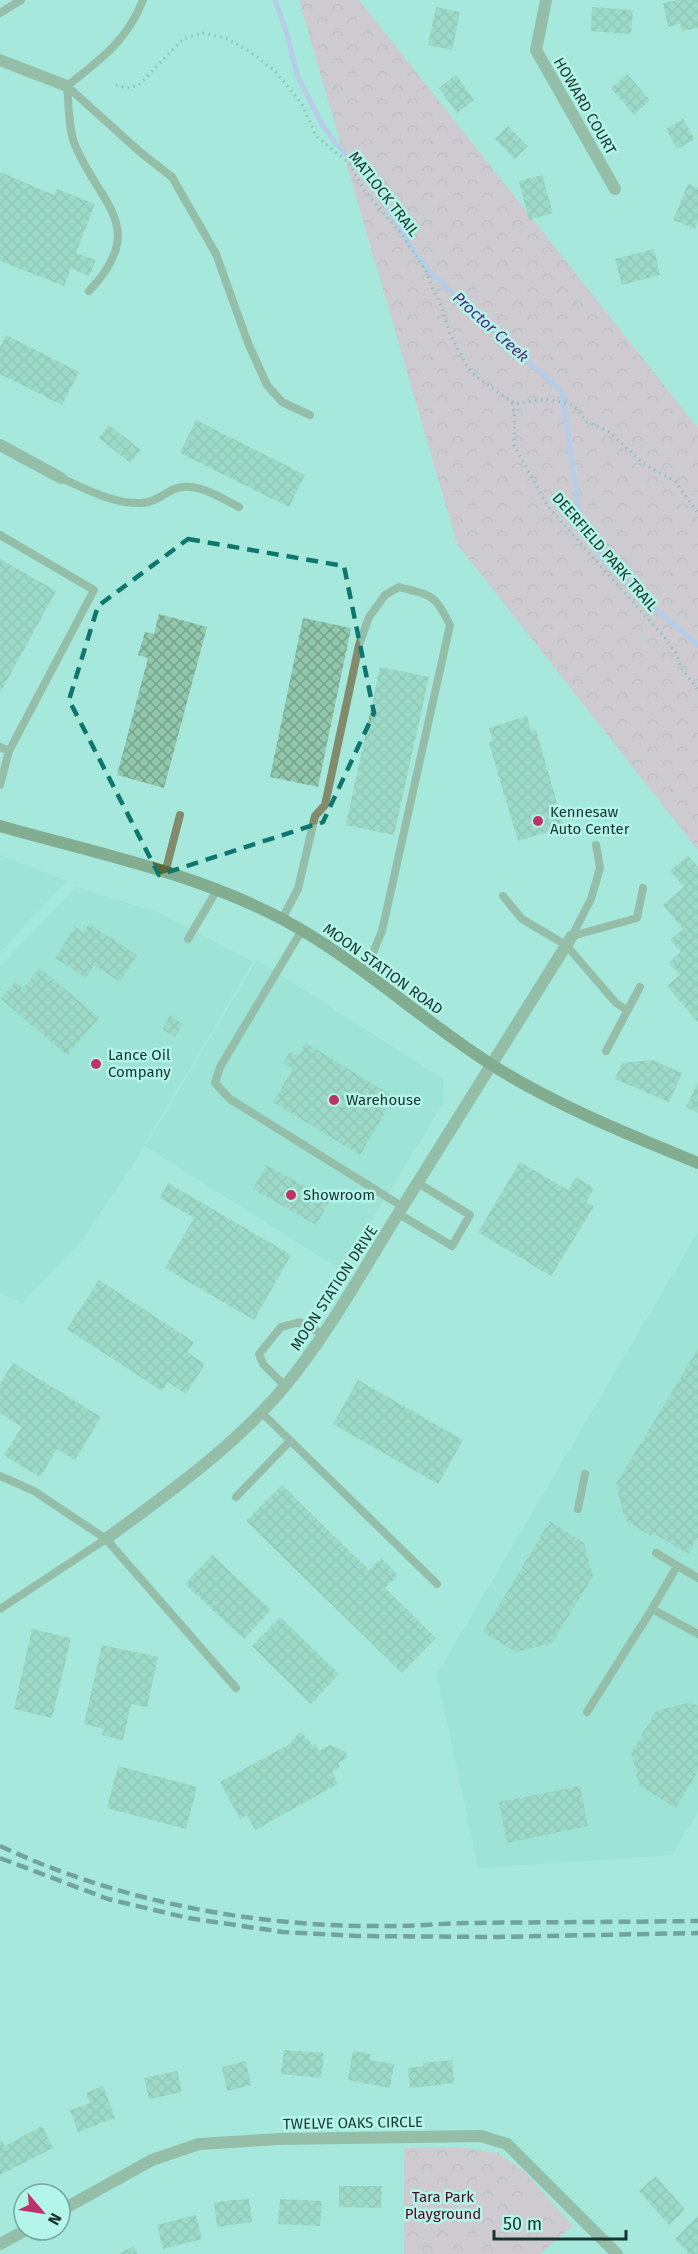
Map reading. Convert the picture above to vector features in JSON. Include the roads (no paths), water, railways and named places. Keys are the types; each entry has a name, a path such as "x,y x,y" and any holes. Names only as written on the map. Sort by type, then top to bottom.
{"street":[{"name":"HOWARD COURT","path":"546,0 536,50 615,189"},
{"path":"0,60 67,86"},
{"path":"0,445 61,478"},
{"name":"MOON STATION ROAD","path":"0,826 217,890 282,919 365,972 490,1064 585,1113 698,1163"},
{"name":"MOON STATION DRIVE","path":"106,1539 183,1483 223,1450 285,1386 324,1335 490,1064 569,941"},
{"name":"TWELVE OAKS CIRCLE","path":"72,2204 152,2160 199,2144 279,2139 481,2136 507,2144 616,2254"}],"lane":[{"path":"0,13 21,0"},
{"path":"67,86 106,55 135,21 143,0"},
{"path":"67,86 74,142 82,160 114,213 119,232 111,261 103,276 89,291"},
{"path":"67,86 140,152 172,177 216,254 248,343 267,386 282,402 310,415"},
{"path":"61,478 99,495 142,504 184,485 198,488 239,507"},
{"path":"0,535 94,590 9,751 0,785"},
{"path":"282,919 298,889 315,816 325,805 359,645 369,618 385,595 399,587 428,595 439,603 450,625 382,931 365,972"},
{"path":"0,747 9,751"},
{"path":"165,873 180,815"},
{"path":"569,941 591,899 600,868 596,845"},
{"path":"569,941 637,918 644,888"},
{"path":"188,939 217,890"},
{"path":"503,896 522,919 569,941 616,1003 627,1010"},
{"path":"302,930 220,1067 215,1083 230,1099 401,1210 452,1246 470,1215 418,1183"},
{"path":"606,1051 640,987"},
{"path":"285,1386 263,1364 260,1354 268,1342 281,1327 300,1323 324,1335"},
{"path":"261,1412 437,1584"},
{"path":"236,1497 290,1441"},
{"path":"578,1509 585,1474"},
{"path":"0,1476 34,1491 106,1539 236,1688"},
{"path":"0,1609 106,1539"},
{"path":"656,1553 698,1578"},
{"path":"587,1712 677,1566"},
{"path":"652,1609 698,1635"}],"waterway":[{"name":"Proctor Creek","path":"275,0 287,34 297,75 323,126 369,179 415,253 429,271 562,392 581,527 604,561 698,645"}],"railway":[{"path":"0,1846 94,1883 143,1897 242,1917 292,1922 393,1926 461,1923 698,1921"},
{"path":"0,1858 108,1899 188,1918 283,1932 357,1936 492,1937 698,1933"}],"place":[{"name":"Kennesaw Auto Center","path":"538,821"},
{"name":"Lance Oil Company","path":"96,1064"},
{"name":"Warehouse","path":"334,1100"},
{"name":"Showroom","path":"291,1195"}],"park label":[{"name":"Tara Park Playground","path":"443,2206"}]}
